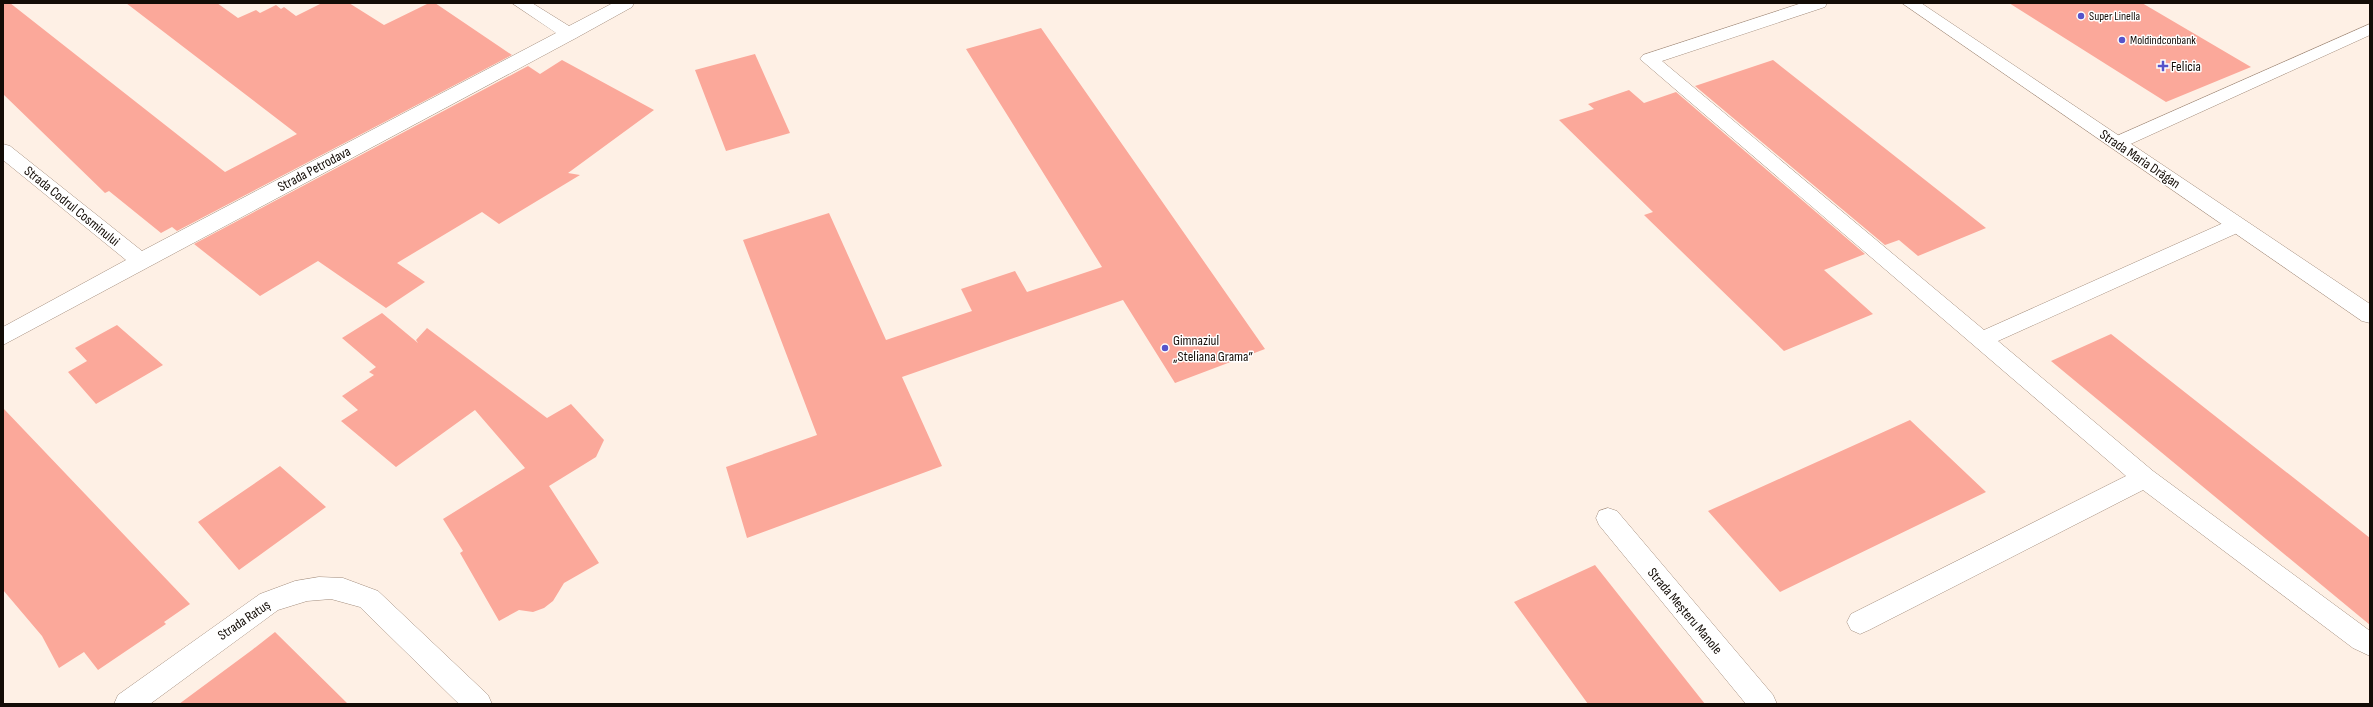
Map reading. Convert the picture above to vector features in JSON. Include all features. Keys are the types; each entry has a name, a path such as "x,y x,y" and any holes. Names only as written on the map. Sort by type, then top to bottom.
{"street":[{"path":"520,3 570,34"},
{"name":"Strada Petrodava","path":"3,337 141,261 626,3"},
{"path":"1819,3 1648,59 2145,478 2362,640 2370,644"},
{"name":"Strada Maria Drăgan","path":"1910,3 2370,315"},
{"path":"2117,143 2370,29"},
{"name":"Strada Codrul Cosminului","path":"3,150 141,261"},
{"path":"1981,340 2237,225"},
{"path":"1860,622 2145,478"},
{"name":"Strada Meșteru Manole","path":"1608,518 1763,704"},
{"name":"Strada Ratuș","path":"128,704 269,602 294,592 319,587 350,590 369,599 478,704"}],"building":[{"path":"3,3 10,3 225,172 297,134 126,3 217,3 238,18 256,10 260,13 276,5 281,9 284,7 296,16 322,3 349,3 384,25 429,3 435,3 512,55 177,231 172,227 161,233 109,191 105,193 3,94"},
{"path":"2009,3 2142,3 2251,67 2166,102"},
{"path":"1041,28 1265,349 1175,383 1123,300 902,377 942,466 747,538 726,467 817,435 743,240 829,213 886,340 972,311 961,289 1015,271 1027,292 1102,267 966,49"},
{"path":"755,54 790,133 726,151 695,70"},
{"path":"562,60 654,110 568,173 580,175 499,224 482,212 397,263 425,282 386,308 318,261 260,296 194,244 528,66 540,74"},
{"path":"1773,60 1986,228 1918,256 1899,240 1885,245 1695,86"},
{"path":"1629,90 1644,103 1676,92 1865,254 1824,270 1873,314 1784,351 1644,215 1653,212 1559,120 1594,109 1588,104"},
{"path":"382,313 418,343 416,340 427,328 547,418 571,404 604,440 596,457 549,486 599,563 564,583 553,601 544,608 533,612 519,610 499,621 460,553 463,551 443,519 525,468 475,410 396,467 341,421 358,410 342,396 374,375 369,372 376,367 342,338"},
{"path":"117,325 163,365 96,404 68,372 87,361 75,348"},
{"path":"2111,334 2370,538 2370,625 2051,361"},
{"path":"3,408 190,604 164,622 166,624 98,670 84,652 59,668 42,636 3,590"},
{"path":"1910,420 1986,492 1780,592 1708,511"},
{"path":"280,466 326,507 239,570 198,522"},
{"path":"1595,565 1705,704 1588,704 1514,602"},
{"path":"275,632 348,704 179,704 252,650"}],"place":[{"name":"Super Linella","path":"2081,16"},
{"name":"Moldindconbank","path":"2122,40"},
{"name":"Felicia","path":"2163,66"},
{"name":"Gimnaziul „Steliana Grama”","path":"1165,348"}]}
